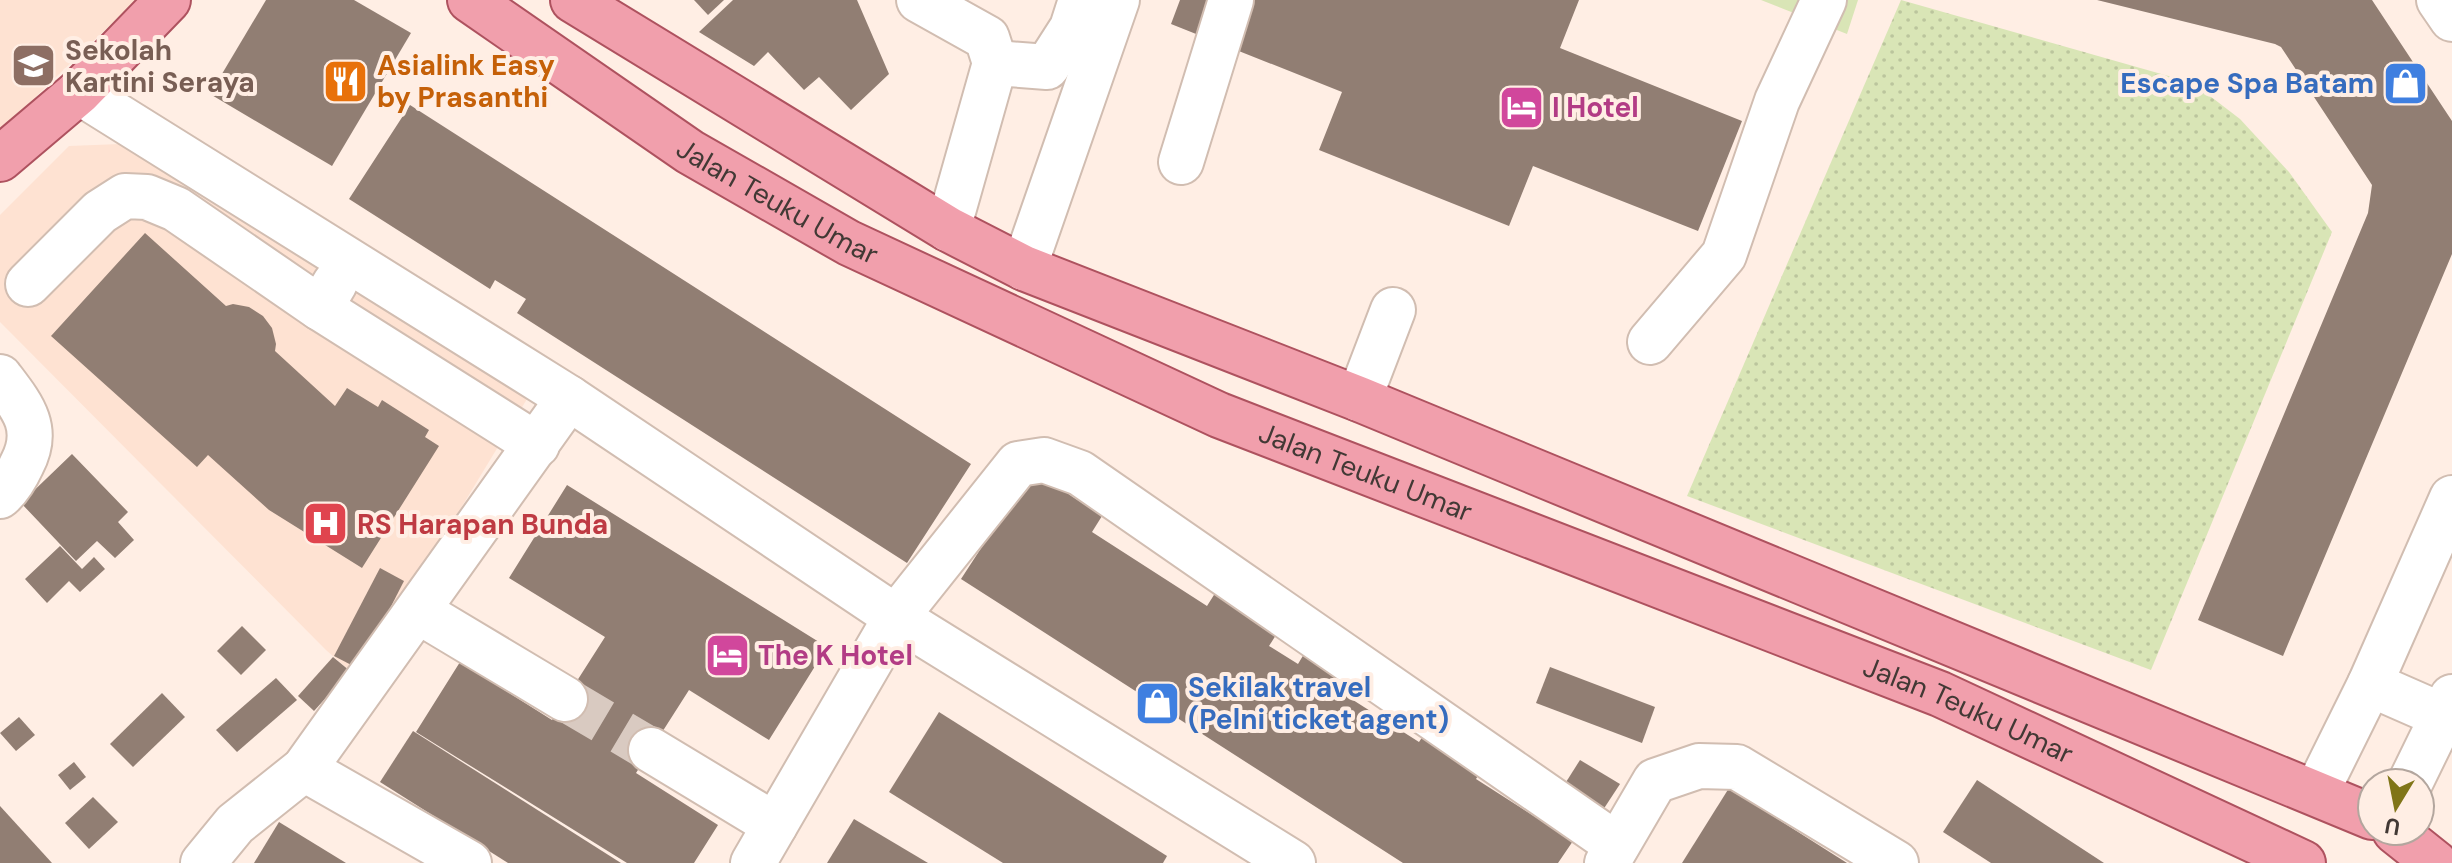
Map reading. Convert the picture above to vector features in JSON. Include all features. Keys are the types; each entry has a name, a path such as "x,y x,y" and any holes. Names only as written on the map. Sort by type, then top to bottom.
{"main road":[{"path":"0,159 79,92 168,0"},
{"name":"Jalan Teuku Umar","path":"470,0 690,152 863,250 1219,415 1940,694 2303,863"},
{"name":"Jalan Teuku Umar","path":"573,0 948,229 1024,268 1359,399 2356,810"},
{"path":"2415,847 2435,863"}],"street":[{"path":"919,0 987,38 995,63 948,229"},
{"path":"995,63 1047,67 1072,28 1081,0"},
{"path":"1024,268 1117,0"},
{"path":"1181,162 1231,0"},
{"path":"1650,342 1724,255 1777,101 1824,0"},
{"path":"2439,0 2452,19"},
{"path":"79,92 569,398 896,617 1293,863"},
{"path":"28,284 100,212 125,196 147,197 176,209 320,308 537,445"},
{"path":"320,308 349,261"},
{"path":"1359,399 1393,310"},
{"path":"0,377 26,415 30,449 11,486 0,496"},
{"path":"203,863 235,824 304,769 569,398"},
{"path":"753,863 896,617 1018,464 1044,460 1080,473 1612,854 1655,781 1699,766 1737,767 1896,863"},
{"path":"2316,793 2370,684 2452,498"},
{"path":"418,611 565,699"},
{"path":"2370,684 2445,724 2419,767"},
{"path":"651,750 775,825"},
{"path":"304,769 440,856"}],"shaded area":[{"name":"Sekolah Kartini Seraya","path":"0,0 136,0 0,131"},
{"name":"RS Harapan Bunda","path":"120,144 527,399 358,678 326,650 0,322 0,215 69,146"}],"green space":[{"path":"1761,0 1858,0 1847,34"},
{"path":"1901,0 2193,83 2240,119 2289,172 2332,232 2151,670 1687,496"}],"building":[{"path":"266,0 354,0 411,33 332,166 210,94"},
{"path":"694,0 724,0 708,15"},
{"path":"733,0 857,0 889,74 851,110 819,77 804,90 768,52 754,66 699,32"},
{"name":"I Hotel","path":"1180,0 1579,0 1560,48 1742,121 1698,231 1533,166 1509,226 1319,150 1342,92 1171,24"},
{"path":"2097,0 2372,0 2452,121 2452,254 2283,656 2198,620 2368,213 2372,185 2281,47"},
{"path":"410,105 971,464 907,563 517,313 526,299 495,280 490,289 349,199"},
{"path":"145,233 226,306 249,307 263,316 272,328 275,351 335,406 347,388 378,407 382,400 429,430 425,437 439,446 362,568 269,510 208,455 197,467 51,336"},
{"path":"72,454 128,512 118,522 134,540 115,558 97,541 76,561 21,503"},
{"path":"1032,470 1102,516 1092,532 1207,606 1224,579 1286,619 1269,646 1298,664 1310,644 1343,666 1331,686 1419,742 1427,730 1484,766 1476,779 1573,841 1558,863 1403,863 961,579"},
{"path":"567,485 827,647 769,740 689,690 636,773 718,825 694,863 627,863 416,732 460,662 552,720 605,637 509,578"},
{"path":"60,546 82,569 94,557 105,569 80,592 69,581 47,603 25,579"},
{"path":"380,568 404,581 359,669 334,656"},
{"path":"242,626 266,650 241,675 217,651"},
{"path":"333,657 350,671 314,711 298,696"},
{"path":"1550,667 1655,707 1642,743 1536,703"},
{"path":"276,678 297,700 237,752 216,730"},
{"path":"162,693 185,717 133,767 110,744"},
{"path":"939,712 1167,856 1163,863 1003,863 889,792"},
{"path":"19,717 35,735 16,751 0,733"},
{"path":"413,731 621,863 508,863 380,782"},
{"path":"1580,760 1620,784 1601,813 1561,790"},
{"path":"74,762 86,777 70,790 58,775"},
{"path":"1977,780 2104,863 1991,863 1943,832"},
{"path":"1729,788 1847,863 1682,863"},
{"path":"93,797 118,822 89,849 65,823"},
{"path":"0,806 52,863 0,863"},
{"path":"854,819 928,863 827,863"},
{"path":"279,822 346,863 254,863"}],"tunnel":[{"path":"565,699 651,750"}],"place":[{"name":"Sekolah Kartini Seraya","path":"34,66"},
{"name":"Asialink Easy by Prasanthi","path":"346,81"},
{"name":"Escape Spa Batam","path":"2405,83"},
{"name":"I Hotel","path":"1521,107"},
{"name":"RS Harapan Bunda","path":"326,524"},
{"name":"The K Hotel","path":"727,655"},
{"name":"Sekilak travel (Pelni ticket agent)","path":"1157,703"}]}
